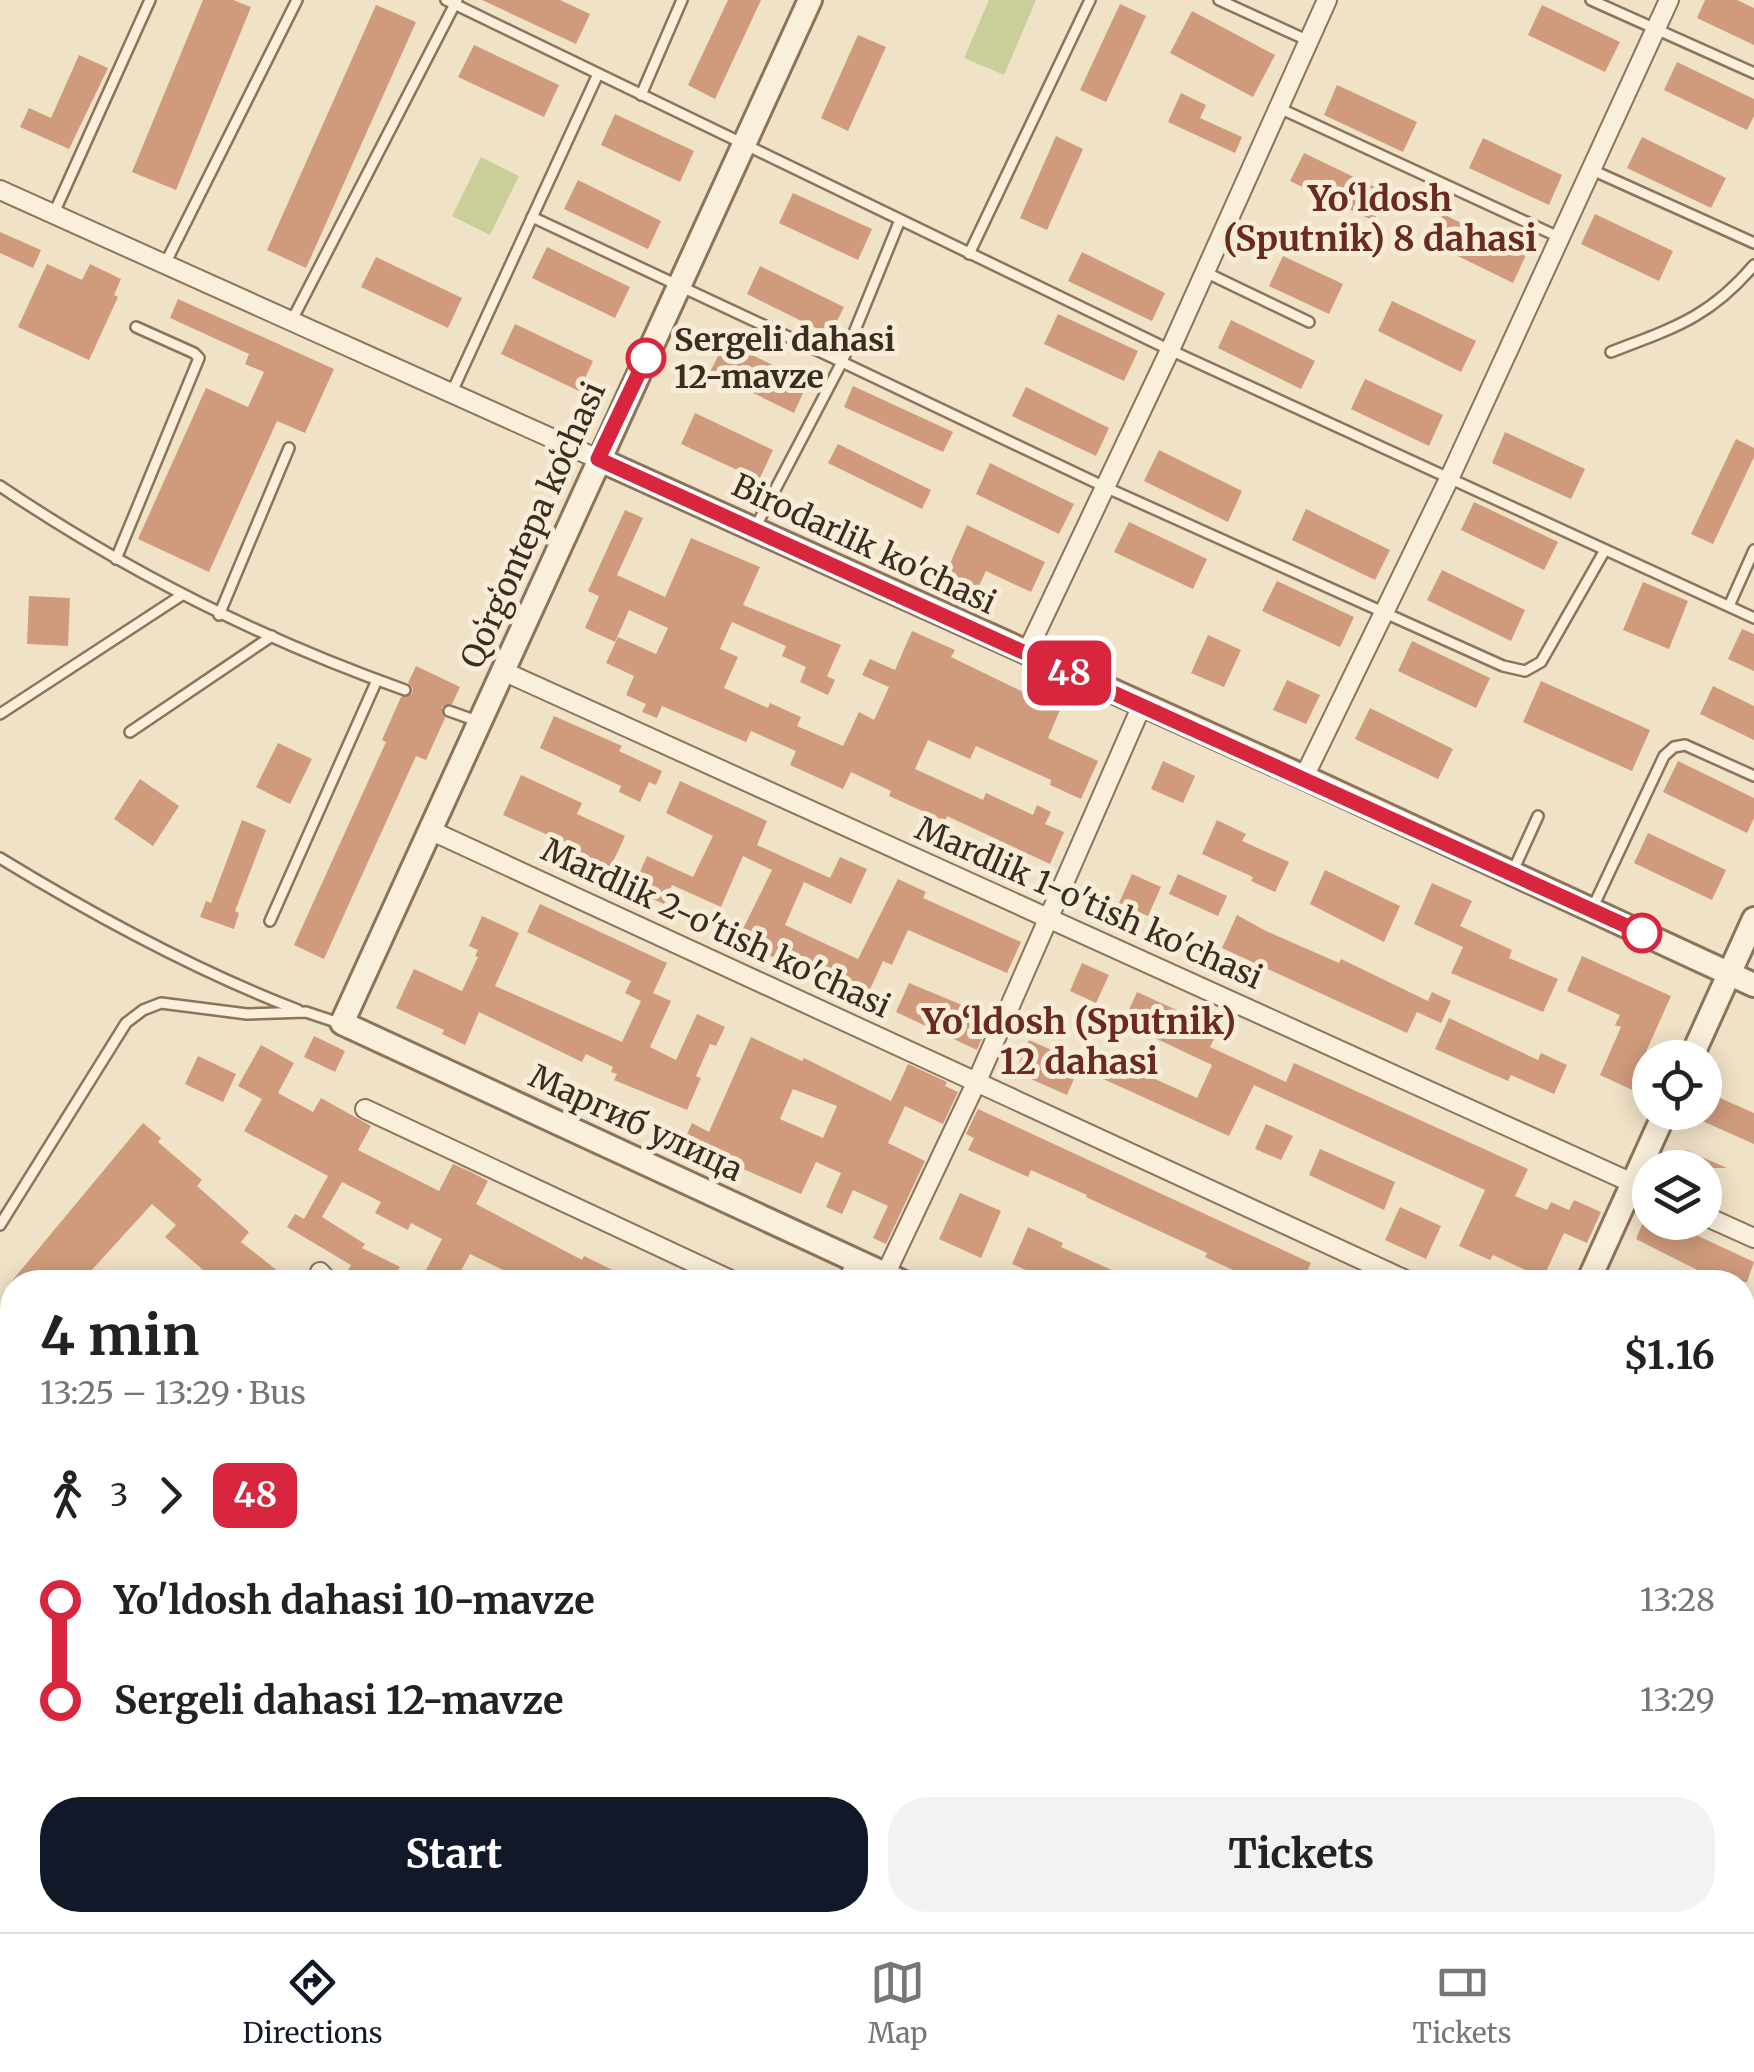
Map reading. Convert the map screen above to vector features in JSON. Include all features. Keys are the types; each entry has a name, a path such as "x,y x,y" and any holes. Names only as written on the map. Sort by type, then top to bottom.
{"street":[{"name":"Qoʻrgʻontepa koʻchasi","path":"342,1023 810,0"},
{"path":"1026,654 1206,272 1327,0"},
{"path":"1304,777 1449,479 1669,0"},
{"name":"Birodarlik ko'chasi","path":"0,190 1304,777 1754,985"},
{"name":"Mardlik 1-o'tish ko'chasi","path":"503,671 1632,1183"},
{"path":"897,1270 1142,705"},
{"name":"Mardlik 2-o'tish ko'chasi","path":"432,831 1384,1270"},
{"path":"1698,1040 1754,919"},
{"name":"Маргиб улица","path":"342,1023 848,1270"},
{"path":"365,1109 709,1270"},
{"path":"1595,1270 1632,1203"},
{"path":"1722,1224 1754,1238"}],"lane":[{"path":"54,213 150,0"},
{"path":"164,266 297,0"},
{"path":"641,95 682,0"},
{"path":"969,254 1090,0"},
{"path":"1219,0 1309,41"},
{"path":"1591,0 1754,73"},
{"path":"292,322 453,1 1170,350 1754,618"},
{"path":"452,394 598,74"},
{"path":"1279,108 1560,238"},
{"path":"1592,170 1754,243"},
{"path":"532,217 1106,487 1503,666 1525,671 1541,662 1606,550"},
{"path":"754,530 842,362 900,220"},
{"path":"1610,352 1684,324 1728,295 1754,265"},
{"path":"1206,272 1309,322"},
{"path":"116,559 199,358 136,327"},
{"path":"219,615 288,448"},
{"path":"0,486 73,536 219,615 405,690"},
{"path":"1729,606 1754,550"},
{"path":"0,714 182,595"},
{"path":"130,732 272,636"},
{"path":"270,921 378,680"},
{"path":"449,711 479,722"},
{"path":"1592,910 1664,756 1674,747 1685,745 1754,776"},
{"path":"1512,873 1538,816"},
{"path":"0,858 58,893 232,984 342,1023"},
{"path":"0,1225 126,1022 143,1010 161,1003 247,1014 306,1012"}],"green space":[{"path":"989,0 1036,0 1004,75 964,58"},
{"path":"481,157 519,176 490,235 452,216"}],"building":[{"path":"203,0 233,0 251,7 176,190 132,172"},
{"path":"482,0 560,0 590,14 576,44"},
{"path":"728,0 761,0 715,99 688,85"},
{"path":"1705,0 1737,0 1754,8 1754,45 1697,18"},
{"path":"1120,4 1146,16 1106,102 1080,90"},
{"path":"376,5 416,22 306,268 267,250"},
{"path":"1542,5 1620,42 1605,72 1528,35"},
{"path":"1192,11 1275,55 1253,97 1170,53"},
{"path":"858,35 886,47 848,131 821,118"},
{"path":"474,45 559,85 544,117 458,77"},
{"path":"79,55 108,68 69,149 20,127 29,108 51,118"},
{"path":"1677,62 1754,99 1754,116 1747,130 1664,90"},
{"path":"1337,85 1417,122 1403,152 1324,115"},
{"path":"1181,93 1206,105 1200,118 1242,137 1235,153 1168,122"},
{"path":"615,114 694,151 680,182 601,145"},
{"path":"1056,136 1083,149 1047,230 1020,218"},
{"path":"1642,137 1726,178 1711,208 1627,168"},
{"path":"1483,138 1562,175 1549,205 1469,168"},
{"path":"1304,153 1387,193 1374,221 1290,181"},
{"path":"578,180 661,221 648,249 564,209"},
{"path":"793,193 872,229 858,260 779,223"},
{"path":"1443,214 1526,255 1513,283 1429,242"},
{"path":"1595,214 1673,251 1659,281 1581,244"},
{"path":"0,232 41,250 33,268 0,253"},
{"path":"547,247 630,287 615,318 532,278"},
{"path":"1082,252 1165,293 1152,321 1068,281"},
{"path":"1283,256 1343,284 1329,314 1269,286"},
{"path":"376,257 462,298 448,328 361,287"},
{"path":"47,264 82,280 90,264 121,279 114,295 118,297 89,360 18,327"},
{"path":"760,266 844,307 830,335 747,294"},
{"path":"178,299 334,369 305,433 277,421 209,572 138,539 206,388 248,407 264,372 245,364 249,354 170,318"},
{"path":"1392,301 1476,341 1461,372 1378,331"},
{"path":"1058,314 1138,351 1124,381 1044,344"},
{"path":"1231,320 1315,361 1301,389 1218,348"},
{"path":"515,324 593,361 579,391 501,354"},
{"path":"725,342 808,382 794,413 710,372"},
{"path":"1365,379 1443,415 1429,446 1351,409"},
{"path":"853,386 953,432 943,452 844,407"},
{"path":"1026,387 1109,428 1096,456 1012,416"},
{"path":"695,413 773,450 759,480 681,444"},
{"path":"1505,432 1585,469 1571,499 1492,463"},
{"path":"1736,439 1754,448 1754,457 1713,544 1691,534"},
{"path":"838,444 931,490 922,509 828,463"},
{"path":"1159,450 1242,491 1228,522 1144,481"},
{"path":"990,463 1074,504 1059,534 976,494"},
{"path":"1474,502 1558,542 1544,570 1461,530"},
{"path":"1306,509 1390,550 1375,580 1292,540"},
{"path":"625,510 643,518 617,575 665,597 691,538 760,567 743,605 841,645 827,676 835,680 828,695 800,682 806,667 782,656 786,646 732,622 720,649 738,657 724,688 768,708 770,703 801,717 797,726 843,746 859,712 874,720 889,687 862,675 870,659 895,670 912,631 955,650 951,657 1060,710 1048,738 1098,761 1081,799 1050,785 1051,780 976,746 970,759 928,740 915,769 983,800 986,793 1033,815 1037,805 1051,812 1045,824 1064,832 1050,864 947,816 945,821 889,796 891,791 851,772 843,789 790,765 796,751 751,731 746,742 662,706 657,718 642,712 646,704 626,695 634,676 606,663 618,637 656,654 668,628 629,610 615,642 585,628 599,596 588,591"},
{"path":"1129,522 1207,559 1193,589 1114,552"},
{"path":"967,525 1045,562 1031,592 986,571 975,594 943,579"},
{"path":"1442,570 1525,610 1511,641 1427,600"},
{"path":"1277,581 1354,617 1340,647 1262,611"},
{"path":"1643,582 1688,601 1669,649 1623,630"},
{"path":"29,596 70,598 68,646 27,644"},
{"path":"1742,629 1754,634 1754,671 1728,659"},
{"path":"1208,635 1241,650 1224,687 1191,673"},
{"path":"1412,641 1490,678 1476,708 1398,671"},
{"path":"416,666 460,687 452,704 442,707 445,718 426,760 416,756 324,959 294,945 386,742 382,740 401,697 412,694 408,683"},
{"path":"1287,680 1320,695 1306,724 1273,710"},
{"path":"1541,681 1650,730 1632,771 1523,722"},
{"path":"1713,686 1754,706 1754,740 1700,714"},
{"path":"1370,708 1453,749 1438,779 1355,739"},
{"path":"554,716 622,746 619,751 662,771 656,785 649,782 640,802 619,792 621,786 540,748"},
{"path":"278,743 312,759 290,804 256,787"},
{"path":"1163,761 1195,776 1183,803 1151,789"},
{"path":"1678,761 1754,798 1754,818 1747,833 1663,792"},
{"path":"521,775 582,803 577,814 625,836 605,879 568,862 575,847 503,815"},
{"path":"140,779 179,806 153,846 114,819"},
{"path":"680,781 767,821 757,845 830,878 840,857 867,869 851,904 804,882 785,925 858,959 898,879 926,892 923,898 1021,942 1007,973 908,930 892,965 883,961 866,998 737,941 772,870 743,856 721,907 672,885 664,904 632,890 647,856 693,877 713,836 666,813"},
{"path":"242,820 266,830 235,911 239,913 234,929 200,917 206,901 211,903"},
{"path":"1217,820 1246,834 1242,841 1289,862 1275,892 1251,881 1253,877 1202,854"},
{"path":"1648,833 1726,870 1712,900 1634,863"},
{"path":"1325,870 1400,906 1384,942 1310,904"},
{"path":"1132,874 1161,887 1148,916 1119,903"},
{"path":"1178,874 1227,896 1218,916 1169,894"},
{"path":"1432,883 1472,901 1460,926 1512,950 1509,958 1558,979 1543,1012 1451,973 1463,947 1414,924"},
{"path":"540,904 667,963 653,993 671,1001 650,1047 676,1060 697,1014 725,1027 716,1046 710,1044 687,1110 614,1080 617,1074 611,1072 613,1067 586,1054 582,1062 479,1012 465,1045 442,1034 444,1030 396,1008 414,969 462,991 478,957 478,950 469,946 482,916 519,933 495,986 622,1042 641,1001 625,993 631,981 527,932"},
{"path":"1237,915 1428,1001 1432,992 1451,1001 1441,1023 1417,1012 1407,1033 1222,948"},
{"path":"1582,956 1671,996 1651,1040 1632,1040 1632,1090 1600,1075 1621,1027 1615,1025 1620,1015 1567,991"},
{"path":"1082,963 1109,975 1096,1003 1070,991"},
{"path":"909,983 991,1017 977,1050 896,1012"},
{"path":"1137,992 1219,1029 1210,1047 1286,1082 1294,1063 1528,1169 1515,1196 1547,1210 1551,1202 1569,1210 1574,1200 1601,1212 1587,1243 1564,1233 1547,1270 1526,1270 1493,1255 1490,1260 1459,1246 1485,1190 1254,1085 1229,1136 1101,1078 1112,1053 1138,1064 1135,1070 1197,1098 1212,1065 1123,1023"},
{"path":"1449,1018 1538,1060 1541,1053 1567,1065 1554,1094 1511,1075 1508,1081 1435,1049"},
{"path":"314,1036 345,1051 335,1072 304,1057"},
{"path":"751,1037 891,1101 908,1064 947,1082 945,1086 958,1092 943,1124 905,1106 888,1143 925,1161 886,1244 873,1238 888,1206 853,1190 842,1214 826,1207 841,1173 816,1162 801,1194 683,1143 692,1123 709,1132","holes":["793,1089 837,1106 823,1138 780,1119"]},
{"path":"1029,1040 1081,1063 1067,1095 1015,1072"},
{"path":"261,1045 294,1063 278,1093 313,1112 321,1098 371,1126 358,1150 439,1191 453,1164 471,1172 488,1181 476,1204 582,1260 584,1256 613,1270 503,1270 470,1254 461,1270 426,1270 442,1239 411,1223 408,1230 375,1213 381,1202 342,1182 322,1217 365,1244 362,1248 400,1267 348,1270 351,1265 287,1227 295,1214 304,1219 328,1176 244,1131 262,1099 238,1086"},
{"path":"198,1056 236,1074 223,1102 185,1084"},
{"path":"1722,1099 1754,1113 1754,1144 1722,1130"},
{"path":"978,1109 1311,1263 1308,1270 1233,1270 1205,1257 1207,1253 1087,1195 1031,1170 1028,1177 968,1150 974,1138 966,1134"},
{"path":"143,1123 161,1138 158,1142 202,1180 197,1186 249,1232 241,1242 277,1270 203,1270 165,1237 176,1225 152,1204 92,1270 21,1270"},
{"path":"1266,1124 1293,1136 1281,1160 1255,1149"},
{"path":"1320,1149 1395,1182 1384,1210 1309,1175"},
{"path":"960,1193 1001,1211 981,1258 939,1239"},
{"path":"1400,1207 1441,1226 1426,1259 1385,1240"},
{"path":"1028,1227 1112,1270 1026,1270 1012,1264"},
{"path":"1638,1240 1707,1240 1754,1262 1751,1270 1697,1270"}],"bus line":[{"name":"48","path":"646,358 598,459 1642,933"}],"place":[{"name":"Sergeli dahasi 12-mavze","path":"646,358"}],"district":[{"name":"Yo‘ldosh (Sputnik) 8 dahasi","path":"1380,219"},
{"name":"Yo‘ldosh (Sputnik) 12 dahasi","path":"1079,1042"}]}
